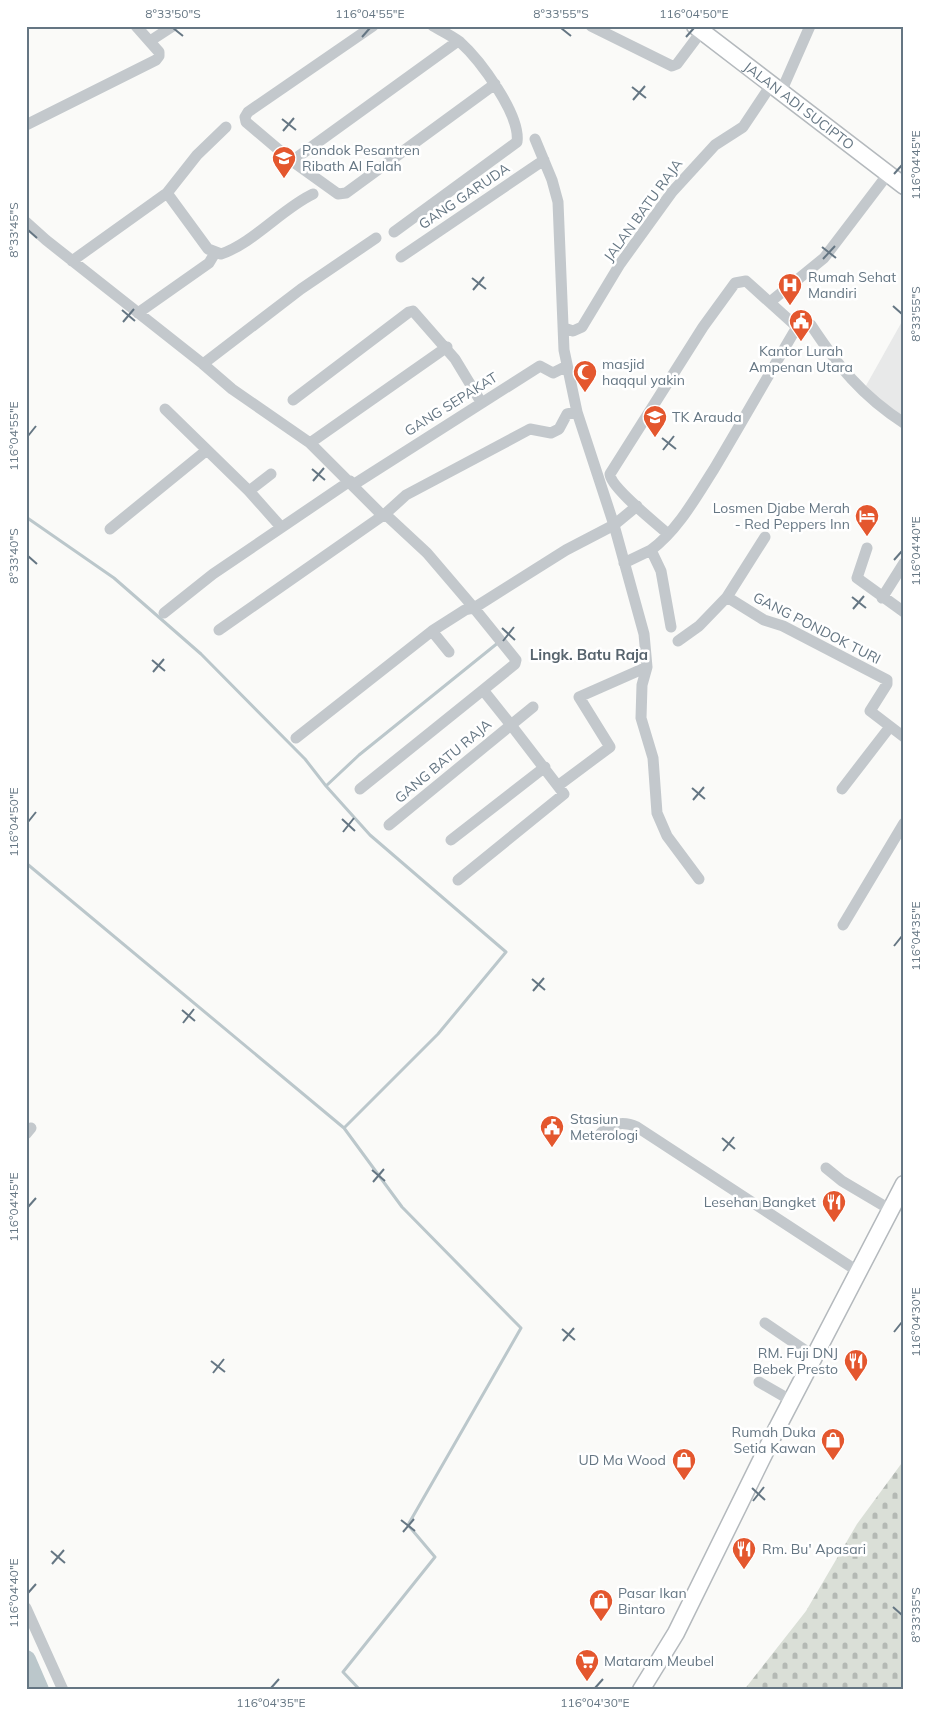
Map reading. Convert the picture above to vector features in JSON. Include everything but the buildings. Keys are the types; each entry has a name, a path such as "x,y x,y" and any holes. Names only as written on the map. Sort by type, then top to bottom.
{"highway":[{"name":"JALAN ADI SUCIPTO","path":"698,29 904,186"},
{"path":"641,1690 676,1633 792,1401 904,1184"}],"street":[{"path":"26,124 159,56 159,52 136,26"},
{"path":"150,41 173,26"},
{"path":"374,26 248,112 245,117 246,122 292,161 338,194 346,193 495,84"},
{"path":"394,232 517,142 514,124 495,84 483,67 458,41 433,26"},
{"path":"591,26 672,66 677,64 698,29"},
{"path":"776,89 810,26"},
{"path":"292,161 458,41"},
{"name":"JALAN BATU RAJA","path":"564,328 573,331 582,327 620,264 672,192 715,145 743,127 776,89"},
{"path":"72,261 166,193 185,169 226,128"},
{"path":"535,139 558,202 567,366 577,412 614,526 644,634 647,667 642,684 641,718 654,758 657,813 667,836 699,879"},
{"name":"GANG GARUDA","path":"401,257 544,160"},
{"path":"770,302 824,258 888,174"},
{"path":"166,193 208,249 215,253 225,253 276,219 299,201 313,194"},
{"path":"26,222 232,389 310,443 426,553 470,609 516,660 515,664 360,790"},
{"path":"203,364 301,289 376,238"},
{"path":"138,313 209,263 215,253"},
{"path":"668,534 637,506 614,482 610,474 703,327 735,283 740,280 746,281 797,327"},
{"path":"293,400 410,312 416,314 447,347 481,402"},
{"path":"624,563 651,550 674,528 722,455 797,327 804,322 810,325 846,375 877,404 904,423"},
{"path":"310,443 447,347"},
{"name":"GANG SEPAKAT","path":"164,613 213,574 281,527 481,402 540,366 553,373 567,366"},
{"path":"165,409 249,491 281,527"},
{"path":"219,630 383,514 406,495 530,428 551,433 559,429 567,414 577,412"},
{"path":"110,529 207,450"},
{"path":"249,491 271,474"},
{"path":"296,738 432,631 566,550 614,526 637,506"},
{"path":"678,640 699,626 727,597 765,537"},
{"path":"867,548 857,578 882,598 904,612"},
{"path":"651,550 661,570 671,627"},
{"path":"882,598 904,563"},
{"name":"GANG PONDOK TURI","path":"727,597 764,620 783,626 887,680 887,684 870,711 904,738"},
{"path":"432,631 449,652"},
{"path":"559,785 610,747 579,697 647,667"},
{"name":"GANG BATU RAJA","path":"389,825 511,725 483,690"},
{"path":"458,880 562,798 563,790 511,725 533,707"},
{"path":"842,789 889,728"},
{"path":"451,840 545,767"},
{"path":"843,925 904,823"},
{"path":"601,1133 616,1124 629,1124 637,1127 859,1272"},
{"path":"826,1168 842,1181 890,1210"},
{"path":"765,1323 815,1357"},
{"path":"759,1382 792,1401"},
{"path":"26,1608 63,1690"}],"shaded area":[{"path":"904,318 904,416 863,391"}],"green space":[{"path":"904,1460 904,1690 744,1690 806,1611 857,1524"}],"waterway":[{"path":"26,517 114,578 201,654 305,759 326,786"},
{"path":"344,1128 438,1034 506,952 370,835 326,786 359,755 499,642"},
{"path":"26,863 344,1128 402,1207 521,1328 408,1525 435,1557 343,1672 360,1690"},
{"path":"26,1660 39,1690"}],"place":[{"name":"Pondok Pesantren Ribath Al Falah","path":"284,179"},
{"name":"Rumah Sehat Mandiri","path":"790,306"},
{"name":"Kantor Lurah Ampenan Utara","path":"801,342"},
{"name":"masjid haqqul yakin","path":"585,393"},
{"name":"TK Arauda","path":"655,438"},
{"name":"Losmen Djabe Merah - Red Peppers Inn","path":"867,537"},
{"name":"Stasiun Meterologi","path":"552,1148"},
{"name":"Lesehan Bangket","path":"834,1223"},
{"name":"RM. Fuji DNJ Bebek Presto","path":"856,1382"},
{"name":"Rumah Duka Setia Kawan","path":"833,1461"},
{"name":"UD Ma Wood","path":"684,1481"},
{"name":"Rm. Bu' Apasari","path":"744,1570"},
{"name":"Pasar Ikan Bintaro","path":"601,1622"},
{"name":"Mataram Meubel","path":"587,1682"}],"district":[{"name":"Lingk. Batu Raja","path":"589,654"}]}
